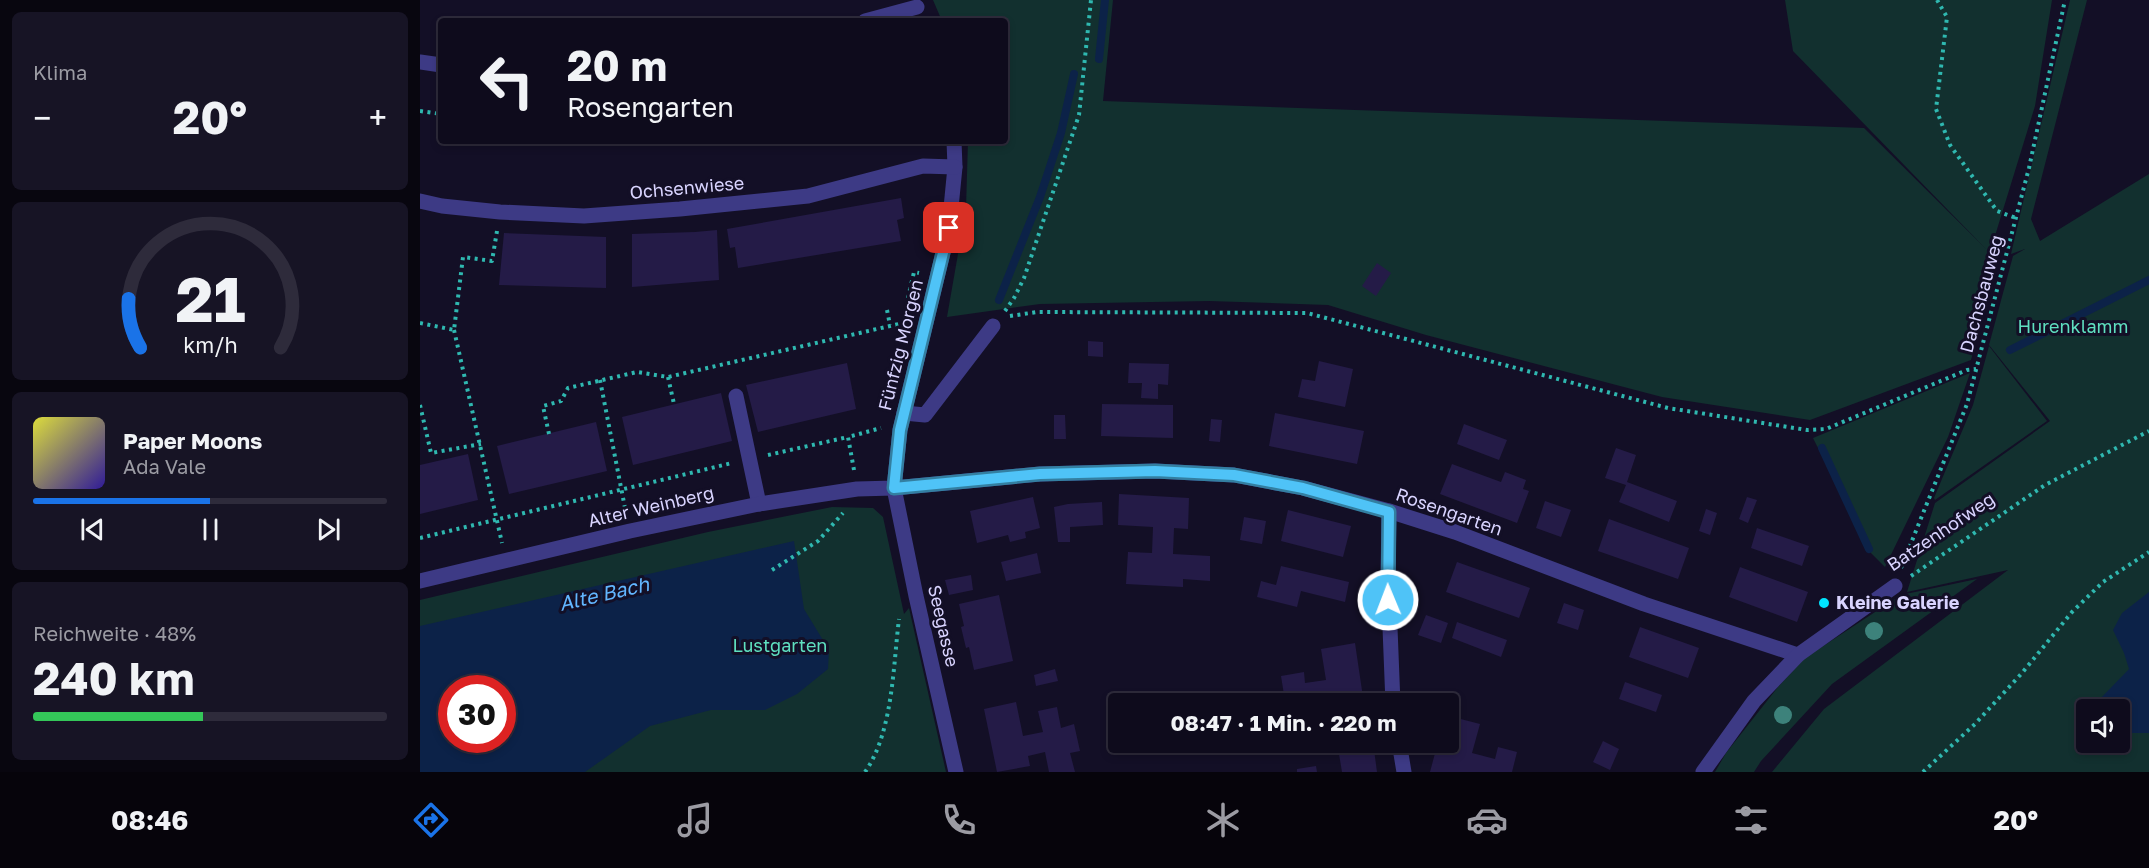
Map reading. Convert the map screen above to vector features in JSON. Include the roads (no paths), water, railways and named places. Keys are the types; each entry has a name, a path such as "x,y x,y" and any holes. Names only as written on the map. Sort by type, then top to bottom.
{"street":[{"path":"879,18 918,10"},
{"path":"420,62 438,65"},
{"name":"Fünfzig Morgen","path":"894,488 900,430 949,228 955,167 954,144"},
{"name":"Ochsenwiese","path":"420,201 500,213 584,216 808,196 923,166 955,167"},
{"path":"904,413 925,415 996,322"},
{"path":"736,396 759,504"},
{"name":"Rosengarten","path":"894,488 1040,474 1155,471 1234,475 1303,488 1455,532 1644,604 1798,655"},
{"name":"Alter Weinberg","path":"420,581 630,531 759,504 857,489 894,488"},
{"name":"Seegasse","path":"894,488 956,772"},
{"path":"1389,512 1388,577 1393,693"},
{"name":"Batzenhofweg","path":"1703,772 1754,701 1798,655 1895,586"},
{"path":"1401,753 1404,772"}],"water":[{"path":"794,541 804,609 829,650 828,669 797,694 765,710 711,710 650,726 585,772 420,772 420,626"},
{"path":"2149,592 2149,733 2130,733 2130,699 2100,699 2129,669 2113,630 2122,613"}],"waterway":[{"path":"1099,59 1105,0"},
{"path":"999,300 1040,197 1061,133 1074,74"},
{"name":"Alte Bach","path":"2010,350 2149,280"},
{"path":"1822,448 1869,549"}],"place":[{"name":"Kleine Galerie","path":"1824,603"}],"park label":[{"name":"Hurenklamm","path":"2073,327"},
{"name":"Lustgarten","path":"780,646"}]}
